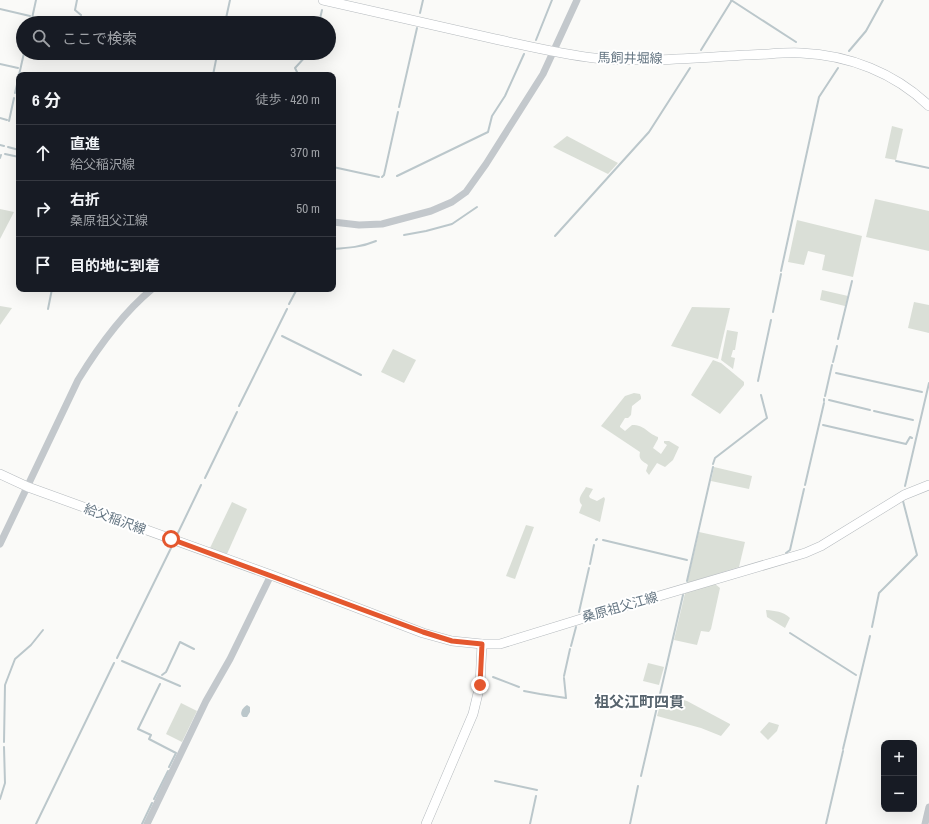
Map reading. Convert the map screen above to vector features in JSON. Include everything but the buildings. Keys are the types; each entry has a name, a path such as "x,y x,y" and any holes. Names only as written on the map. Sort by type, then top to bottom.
{"main road":[{"name":"馬飼井堀線","path":"323,0 554,52 594,58 624,60 801,53 835,57 854,62 888,76 918,96 929,106"},
{"name":"給父稲沢線","path":"0,474 28,488 271,575 423,632 452,641 482,644"},
{"name":"桑原祖父江線","path":"482,644 500,644 581,618 805,553 827,542 904,495 929,485"},
{"path":"426,824 473,714 480,685 482,644"}],"street":[{"path":"336,222 359,225 382,224 431,211 452,202 466,192 477,178 543,74 577,0"},
{"path":"0,544 28,488 78,380 92,358 123,319 149,292"},
{"path":"147,824 206,701 230,659 271,575"},
{"path":"925,824 929,807"}],"shaded area":[{"path":"892,126 903,129 896,160 885,158"},
{"path":"567,136 618,163 608,174 553,147"},
{"path":"875,199 929,211 929,251 866,237"},
{"path":"0,209 14,212 0,239"},
{"path":"797,220 862,236 853,277 822,270 825,255 808,251 804,265 788,262"},
{"path":"822,290 848,296 845,306 820,300"},
{"path":"914,302 929,305 929,333 908,328"},
{"path":"0,306 12,308 0,325"},
{"path":"692,307 730,308 718,359 671,346"},
{"path":"727,330 738,332 735,350 733,350 731,357 735,358 733,369 721,360"},
{"path":"393,349 416,360 404,383 381,372"},
{"path":"713,360 721,363 744,382 744,385 720,414 691,395"},
{"path":"634,393 640,394 641,399 632,406 631,415 628,418 625,418 620,427 625,431 632,425 640,426 658,437 653,448 661,454 667,445 664,441 669,441 679,447 673,460 665,467 657,463 649,475 646,471 648,465 640,459 640,452 601,426 625,396"},
{"path":"714,467 752,476 749,489 711,481"},
{"path":"586,487 593,489 589,496 590,498 597,501 604,497 605,499 600,522 579,513 582,505 580,503 580,498"},
{"path":"232,502 247,509 227,554 210,548"},
{"path":"526,525 534,527 515,579 506,576"},
{"path":"699,532 745,542 739,567 687,583"},
{"path":"715,584 720,588 711,629 709,632 701,631 697,645 674,640 685,593"},
{"path":"766,610 782,613 790,618 785,628 767,617"},
{"path":"648,663 664,667 659,685 643,681"},
{"path":"663,694 687,701 730,725 721,736 701,728 657,716"},
{"path":"181,703 197,711 182,742 166,734"},
{"path":"247,705 250,707 250,712 247,717 243,717 241,714 242,711"},
{"path":"769,722 779,725 777,731 768,740 760,732"}],"waterway":[{"path":"33,16 36,0"},
{"path":"77,0 75,10 81,15"},
{"path":"227,16 230,0"},
{"path":"420,13 423,0"},
{"path":"536,40 552,0"},
{"path":"731,0 796,42"},
{"path":"701,50 732,0"},
{"path":"849,51 866,31 883,0"},
{"path":"0,9 30,16"},
{"path":"321,16 322,10"},
{"path":"399,107 417,28"},
{"path":"397,176 488,132 492,116 505,96 524,54"},
{"path":"20,72 22,60"},
{"path":"214,72 216,60"},
{"path":"297,72 295,68 302,60"},
{"path":"0,64 18,68"},
{"path":"555,236 649,132 690,68"},
{"path":"781,271 819,97 838,68"},
{"path":"15,93 16,89"},
{"path":"9,121 14,98"},
{"path":"382,177 384,175 398,112"},
{"path":"0,118 7,120"},
{"path":"0,145 4,146"},
{"path":"8,147 16,149"},
{"path":"5,154 16,156"},
{"path":"896,161 929,168"},
{"path":"336,168 379,177"},
{"path":"404,235 452,224 477,207"},
{"path":"336,249 350,248 376,241"},
{"path":"773,312 781,274"},
{"path":"838,339 852,281"},
{"path":"48,309 51,292"},
{"path":"289,304 295,292"},
{"path":"239,406 287,309"},
{"path":"758,381 771,320"},
{"path":"282,336 361,375"},
{"path":"833,362 837,346"},
{"path":"825,396 832,365"},
{"path":"836,373 922,392"},
{"path":"905,486 929,383"},
{"path":"713,464 715,458 767,418 761,395"},
{"path":"829,400 870,410"},
{"path":"805,485 824,403"},
{"path":"874,411 913,420"},
{"path":"205,478 237,412"},
{"path":"823,425 906,444 910,437 912,438"},
{"path":"687,581 713,467"},
{"path":"176,537 201,485"},
{"path":"786,553 790,550 804,489"},
{"path":"872,627 879,593 917,555 903,501"},
{"path":"603,540 687,560"},
{"path":"590,564 594,545"},
{"path":"117,658 172,546"},
{"path":"579,612 589,568"},
{"path":"641,776 683,595"},
{"path":"571,646 576,627"},
{"path":"4,742 5,685 15,659 31,645 43,630"},
{"path":"790,633 856,675"},
{"path":"843,749 870,636"},
{"path":"162,675 166,672 180,642 194,649"},
{"path":"564,676 570,649"},
{"path":"122,661 180,686"},
{"path":"36,824 114,663"},
{"path":"493,677 519,687"},
{"path":"524,691 566,698 564,678"},
{"path":"160,684 138,729 151,735 149,739 176,753 169,767"},
{"path":"0,799 5,783 4,747"},
{"path":"826,824 843,751"},
{"path":"154,799 168,771"},
{"path":"495,781 537,790"},
{"path":"630,824 638,786"},
{"path":"530,824 536,796"},
{"path":"142,824 152,803"}],"district":[{"name":"祖父江町四貫","path":"639,701"}],"route":[{"path":"171,539 423,632 452,641 482,644 480,685"}]}
